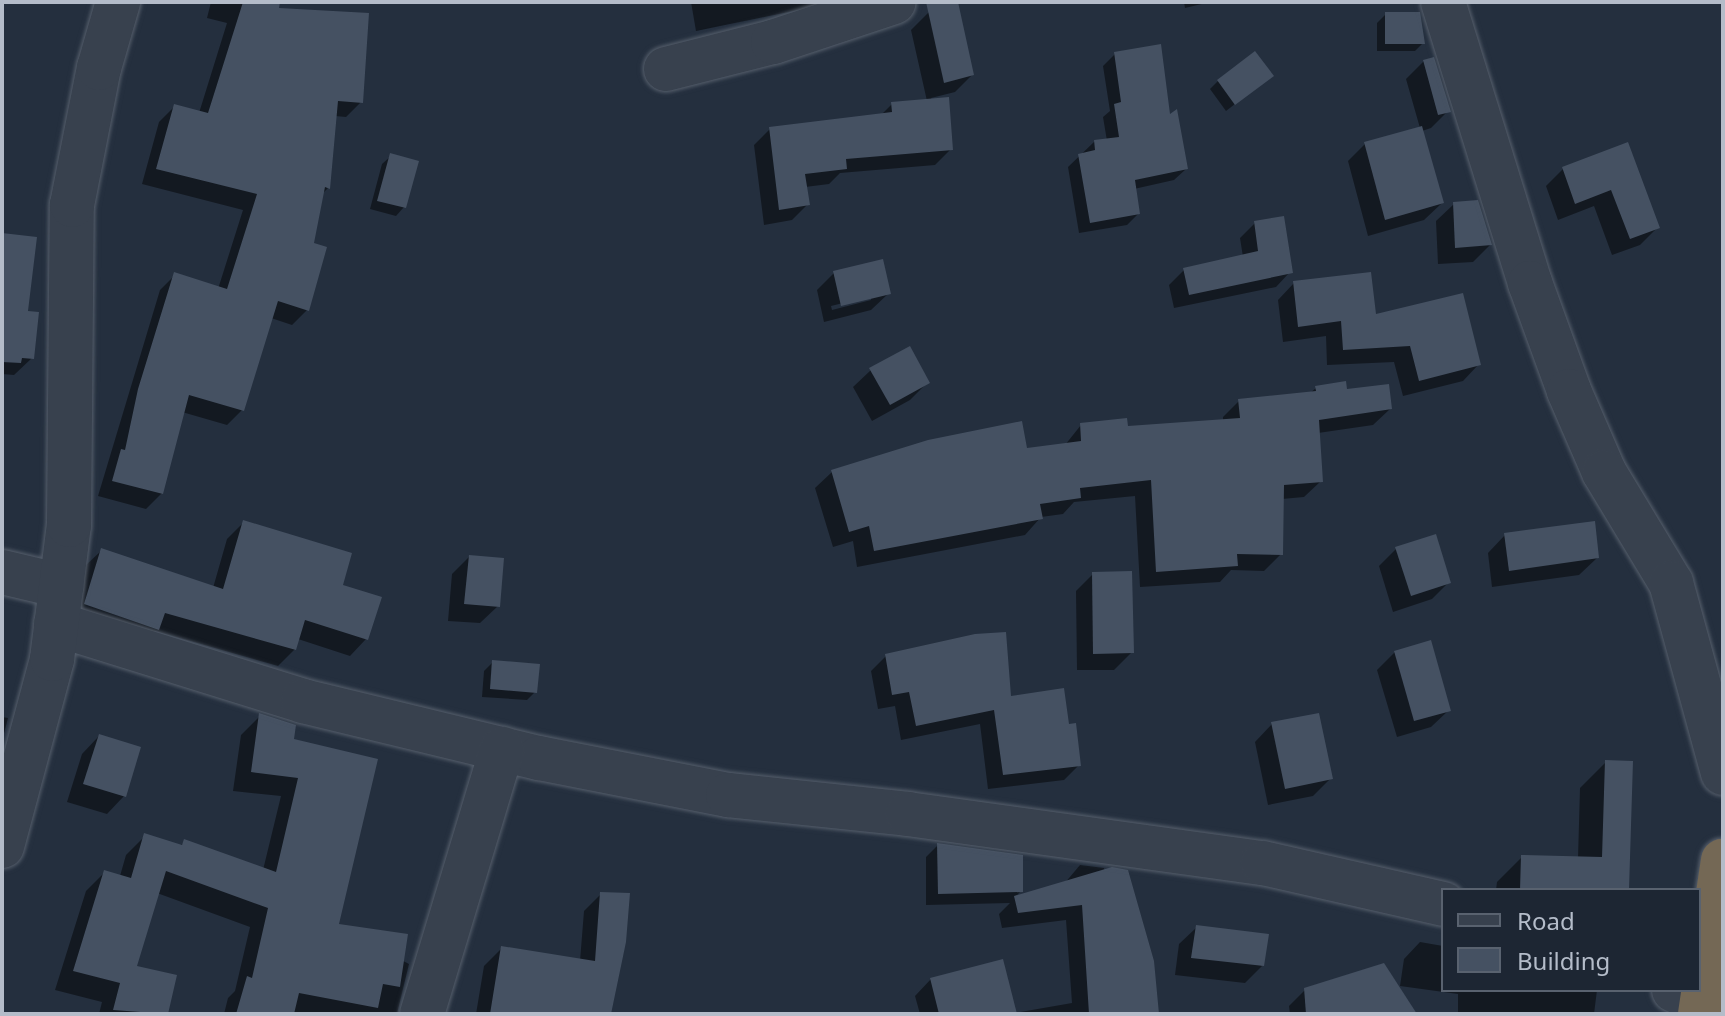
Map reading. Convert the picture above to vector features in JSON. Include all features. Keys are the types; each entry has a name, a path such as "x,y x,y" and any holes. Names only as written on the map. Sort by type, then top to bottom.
{"highway":[{"path":"1701,961 1723,861"}],"street":[{"path":"2,846 52,659 69,525 72,205 99,68 118,2"},
{"path":"666,69 773,42 894,2"},
{"path":"1443,2 1530,283 1569,391 1604,472 1671,583 1723,773"},
{"path":"2,572 59,605 303,701 502,749 728,795 908,814 1263,863 1441,904"},
{"path":"422,1014 502,749"}],"building":[{"path":"243,2 280,2 279,8 369,13 363,103 338,101 330,189 325,187 314,243 327,247 309,311 278,301 244,411 189,395 163,494 112,481 121,449 125,450 138,389 174,272 227,289 257,194 156,169 174,104 208,113"},
{"path":"926,2 958,2 974,75 944,83"},
{"path":"1385,12 1420,12 1425,44 1385,44"},
{"path":"1161,44 1170,114 1177,109 1188,169 1135,180 1140,214 1090,223 1078,154 1095,150 1094,140 1119,137 1114,104 1121,102 1114,52"},
{"path":"1255,51 1274,76 1235,105 1217,80"},
{"path":"1434,57 1451,112 1438,115 1423,60"},
{"path":"949,97 953,150 846,159 847,169 805,174 810,205 779,210 769,127 892,112 891,102"},
{"path":"1422,126 1444,203 1385,220 1364,142"},
{"path":"1628,142 1660,228 1630,239 1611,190 1575,204 1562,167"},
{"path":"390,153 419,161 406,208 377,201"},
{"path":"1478,200 1492,245 1455,248 1453,202"},
{"path":"1284,216 1293,273 1189,295 1183,268 1258,251 1254,221"},
{"path":"2,233 37,237 28,311 39,312 34,359 22,358 21,363 2,362"},
{"path":"883,259 891,294 841,306 833,271"},
{"path":"1371,272 1376,314 1463,293 1481,365 1419,381 1410,346 1343,350 1341,321 1298,327 1293,281"},
{"path":"910,346 930,383 890,405 869,368"},
{"path":"1346,381 1347,389 1389,384 1392,409 1319,420 1323,482 1284,485 1283,555 1237,554 1238,566 1156,572 1151,480 1080,488 1081,498 1040,504 1043,519 874,551 869,526 849,532 831,470 928,440 1022,421 1027,448 1081,441 1080,423 1127,418 1128,426 1240,418 1238,399 1316,391 1315,386"},
{"path":"243,520 352,553 343,585 382,597 368,640 305,620 296,650 165,613 159,630 84,604 101,548 223,589"},
{"path":"1595,521 1599,558 1509,571 1504,533"},
{"path":"1436,534 1451,583 1411,596 1395,547"},
{"path":"469,555 504,558 500,607 464,604"},
{"path":"1132,571 1134,653 1093,654 1092,572"},
{"path":"1006,632 1011,696 1064,688 1069,724 1076,723 1081,766 1003,775 994,710 916,726 909,692 892,695 885,654 975,634"},
{"path":"1431,640 1451,711 1414,721 1394,651"},
{"path":"492,660 540,664 537,693 490,689"},
{"path":"259,713 296,725 294,739 378,759 339,924 408,934 400,987 383,984 378,1008 299,993 294,1014 236,1014 247,976 252,978 268,908 166,871 137,966 177,975 168,1014 113,1010 120,983 73,971 104,870 131,878 144,833 182,845 184,839 276,872 298,778 251,772"},
{"path":"1319,713 1333,779 1285,789 1271,722"},
{"path":"99,734 141,747 126,797 83,784"},
{"path":"1605,760 1633,761 1629,888 1520,888 1521,855 1602,857"},
{"path":"937,843 1023,855 1023,892 938,894"},
{"path":"1112,867 1128,870 1154,961 1159,1014 1089,1014 1082,905 1018,913 1014,896"},
{"path":"600,892 630,893 626,942 611,1014 490,1014 501,946 595,961"},
{"path":"1196,925 1269,934 1264,966 1191,958"},
{"path":"1003,959 1017,1014 939,1014 930,978"},
{"path":"1384,963 1417,1014 1306,1014 1304,988"}]}
